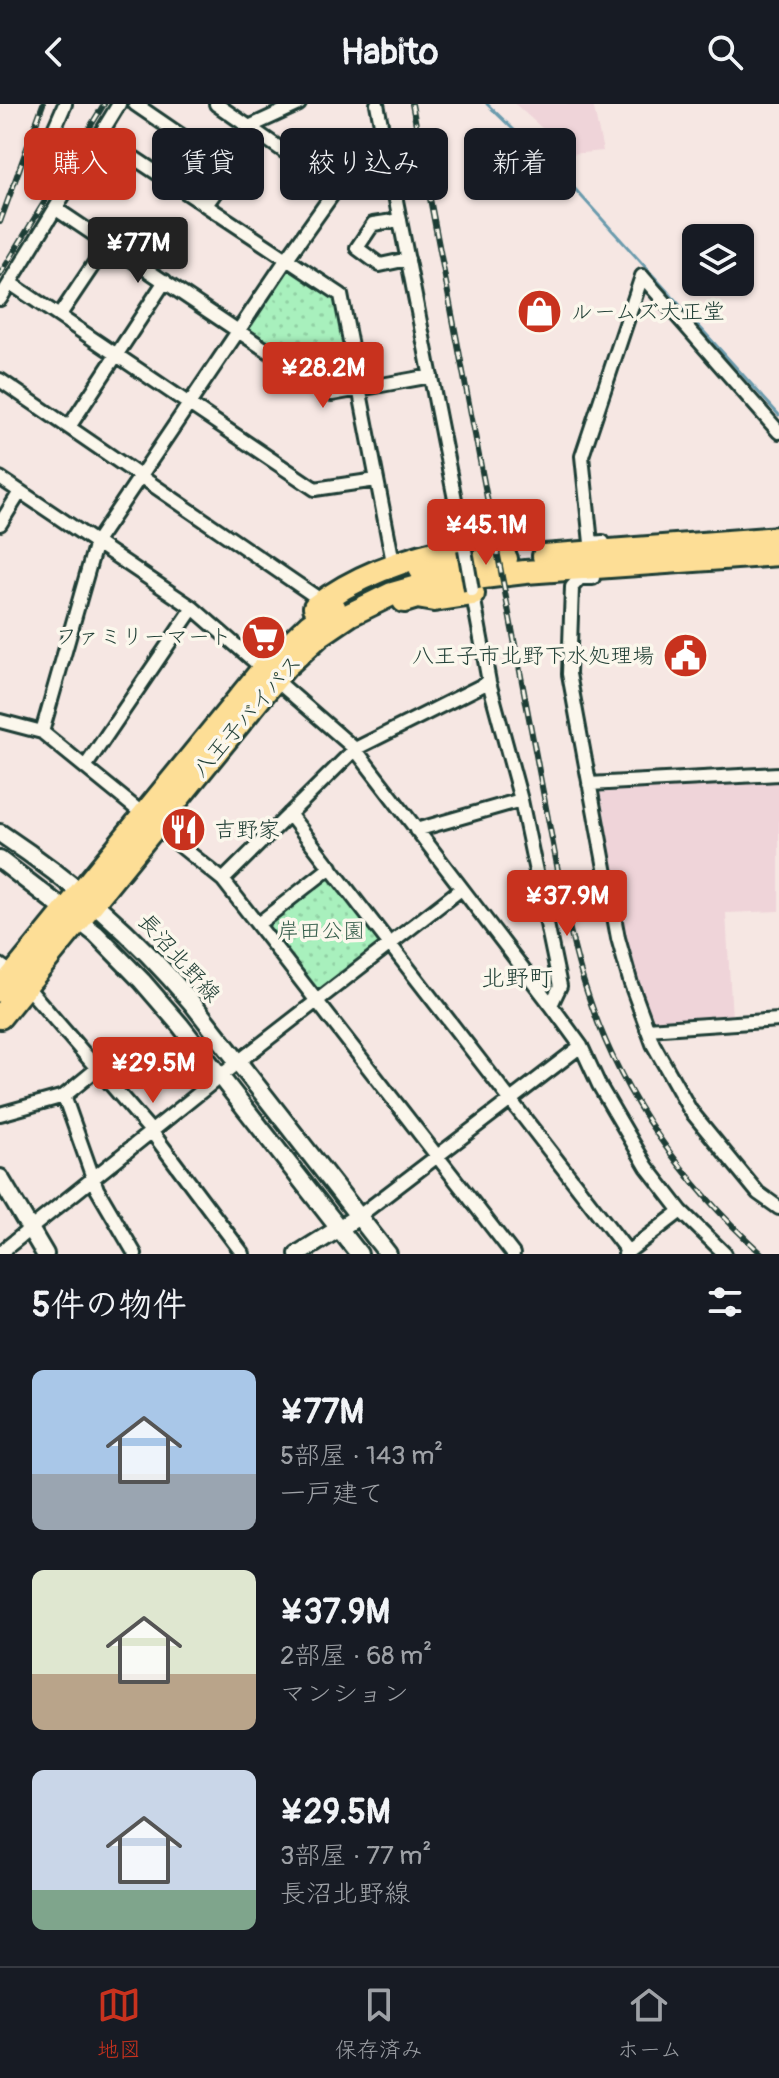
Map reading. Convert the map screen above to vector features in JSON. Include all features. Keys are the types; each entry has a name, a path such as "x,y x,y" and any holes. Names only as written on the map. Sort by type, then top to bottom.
{"highway":[{"name":"八王子バイパス","path":"0,1017 10,979 74,915 299,633 330,610 385,581 455,564 779,538"},
{"path":"464,548 423,554 322,601 276,645 269,674 292,673 345,629 396,603 417,597 434,600 473,592"},
{"name":"八王子バイパス","path":"269,674 338,622 392,594 418,586 525,572 770,555"}],"main road":[{"name":"長沼北野線","path":"0,833 89,897 176,983 388,1254"},
{"name":"長沼北野線","path":"0,860 74,915 111,949 170,1014 359,1254"},
{"path":"111,949 111,938 117,931 126,931"},
{"path":"0,1178 45,1254"},
{"path":"298,1254 359,1216"}],"street":[{"path":"55,128 65,104"},
{"path":"106,128 119,104"},
{"path":"135,104 170,128"},
{"path":"216,104 251,128"},
{"path":"257,128 299,104"},
{"path":"377,104 382,128"},
{"path":"136,159 341,295 394,567"},
{"path":"0,299 62,200"},
{"path":"206,205 209,200"},
{"path":"42,732 96,542 328,200"},
{"path":"397,200 489,682 521,800 560,986 551,1005"},
{"path":"56,209 332,394 431,376"},
{"path":"400,220 373,224 357,248 380,265 408,259"},
{"path":"59,316 108,243"},
{"path":"728,542 696,534 591,543 582,456 642,276 779,432"},
{"path":"69,427 165,281"},
{"path":"10,283 315,489 376,480"},
{"path":"0,380 322,601"},
{"path":"0,478 193,608 355,749 581,1046 622,1127 647,1167 681,1211 725,1254"},
{"path":"0,524 20,492"},
{"path":"770,555 734,566 580,578 572,587 569,674 618,938 647,1029 690,1110 758,1193 779,1208"},
{"path":"85,767 193,608"},
{"path":"223,880 355,749 489,682"},
{"path":"0,721 42,732 223,880 513,1254"},
{"path":"589,784 779,774"},
{"path":"416,830 521,800"},
{"path":"289,814 627,1253 681,1211"},
{"path":"258,924 331,867"},
{"path":"0,1253 220,1076 461,889"},
{"path":"10,979 98,1068 151,1131 243,1254"},
{"path":"647,1029 779,1020"},
{"path":"359,1216 581,1046"},
{"path":"0,1114 64,1096 98,1068"},
{"path":"64,1096 92,1178 135,1254"},
{"path":"14,1241 25,1254"}],"shaded area":[{"path":"515,104 593,104 603,151 576,154 576,128 542,128"},
{"path":"779,780 779,911 726,913 732,1019 655,1024 646,1015 622,935 595,789"}],"green space":[{"path":"291,267 337,296 353,386 333,392 247,332 246,328"},
{"name":"岸田公園","path":"331,874 380,944 322,991 313,989 264,925"}],"waterway":[{"path":"487,104 574,188 779,415"}],"railway":[{"path":"0,222 43,104"},
{"path":"0,275 104,104"},
{"path":"412,104 562,890 582,975 617,1066 657,1134 706,1197 762,1254"}],"place":[{"name":"ルームズ大正堂","path":"540,312"},
{"name":"ファミリーマート","path":"263,637"},
{"name":"八王子市北野下水処理場","path":"685,656"},
{"name":"吉野家","path":"183,830"}],"district":[{"name":"北野町","path":"517,978"}]}
